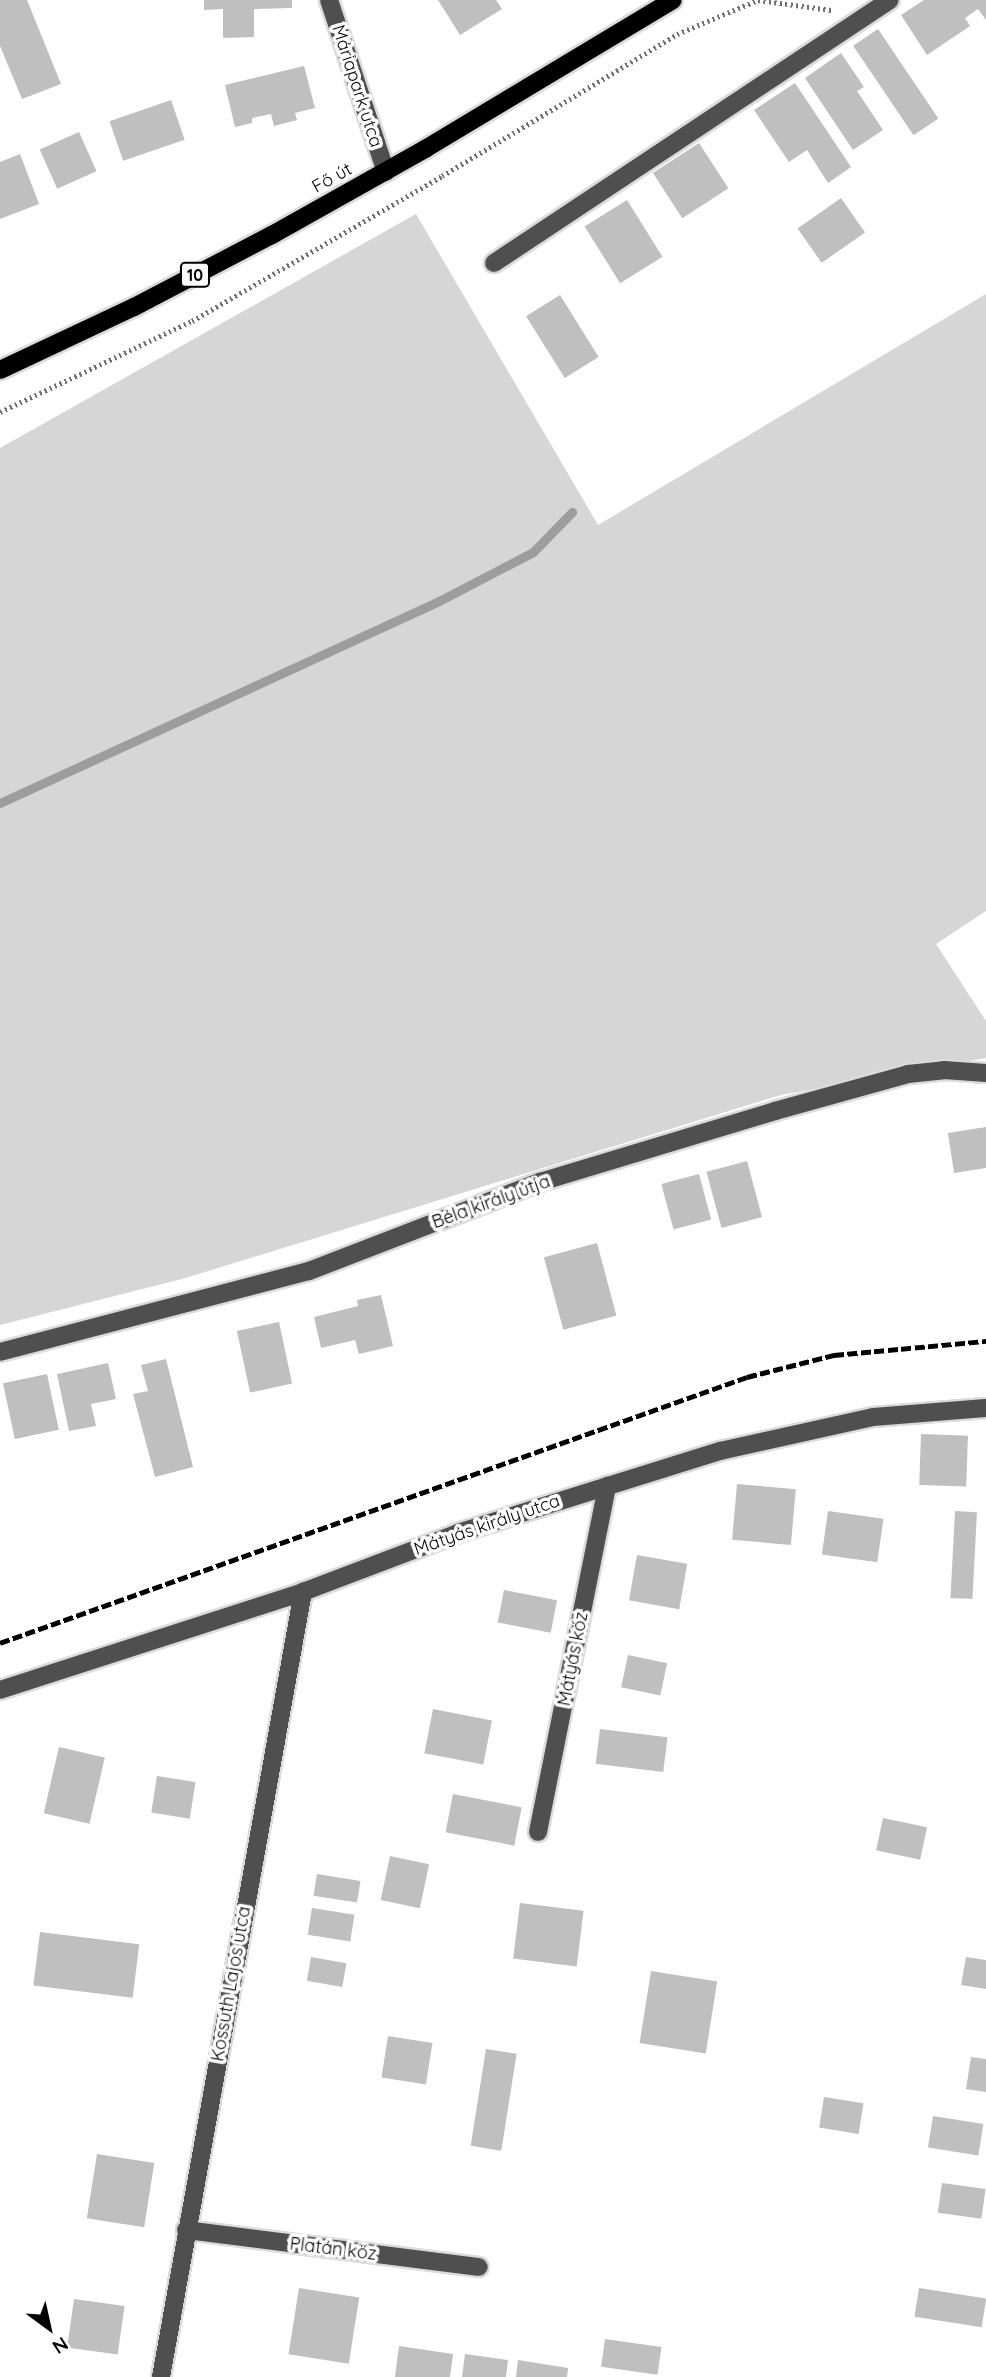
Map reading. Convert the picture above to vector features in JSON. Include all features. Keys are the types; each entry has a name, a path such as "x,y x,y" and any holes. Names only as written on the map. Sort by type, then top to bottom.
{"main road":[{"name":"Fő út","path":"0,370 134,307 386,172 673,0"}],"street":[{"name":"Máriapark utca","path":"329,0 386,172"},
{"path":"494,262 890,0"},
{"name":"Béla király útja","path":"0,1352 309,1271 540,1182 775,1111 908,1074 944,1070 986,1073"},
{"name":"Mátyás király utca","path":"0,1690 303,1592 458,1533 720,1451 803,1430 873,1417 986,1408"},
{"name":"Mátyás köz","path":"538,1832 607,1486"},
{"name":"Kossuth Lajos utca","path":"161,2377 303,1592"},
{"name":"Platán köz","path":"187,2230 479,2267"}],"path":[{"path":"0,412 192,321 443,176 677,34 758,0 867,16"}],"shaded area":[{"path":"416,214 598,525 986,294 986,911 936,944 986,1021 986,1058 781,1095 182,1279 0,1325 0,448"}],"building":[{"path":"0,0 27,0 61,84 22,99 0,46"},
{"path":"204,0 292,0 292,8 254,9 254,37 223,38 223,9 204,10"},
{"path":"438,0 496,0 502,9 460,35"},
{"path":"924,0 986,0 986,20 978,9 965,18 970,26 927,55 901,15"},
{"path":"878,29 938,119 914,135 853,46"},
{"path":"841,53 864,87 857,91 883,130 853,150 805,78"},
{"path":"304,66 315,108 295,113 297,120 274,126 271,114 252,118 252,123 235,127 225,85"},
{"path":"795,83 851,167 828,183 807,150 789,162 754,110"},
{"path":"171,100 185,140 123,161 110,121"},
{"path":"79,132 96,171 57,189 40,149"},
{"path":"699,143 728,188 682,218 653,173"},
{"path":"20,154 39,204 0,219 0,162"},
{"path":"841,198 865,232 822,263 798,228"},
{"path":"627,200 663,257 620,283 585,226"},
{"path":"560,295 599,357 565,378 526,316"},
{"path":"986,1127 986,1168 954,1173 948,1133"},
{"path":"747,1161 762,1217 721,1228 706,1172"},
{"path":"699,1174 711,1219 673,1229 661,1184"},
{"path":"597,1243 616,1315 563,1330 544,1257"},
{"path":"381,1295 393,1346 359,1354 355,1340 321,1348 314,1317 358,1306 357,1300"},
{"path":"279,1322 292,1384 250,1393 237,1331"},
{"path":"166,1359 193,1467 155,1477 133,1394 148,1391 141,1365"},
{"path":"108,1363 116,1399 91,1404 96,1426 69,1431 57,1374"},
{"path":"47,1374 59,1430 15,1439 3,1383"},
{"path":"921,1434 968,1436 966,1487 919,1485"},
{"path":"737,1484 796,1489 791,1545 732,1540"},
{"path":"828,1511 883,1519 877,1562 822,1555"},
{"path":"955,1511 977,1512 972,1599 950,1598"},
{"path":"637,1555 687,1564 679,1609 629,1600"},
{"path":"504,1590 557,1600 551,1633 498,1622"},
{"path":"628,1655 667,1663 660,1696 621,1687"},
{"path":"433,1709 492,1720 483,1765 424,1753"},
{"path":"600,1729 667,1737 663,1772 596,1764"},
{"path":"59,1747 105,1758 89,1824 44,1813"},
{"path":"157,1776 196,1782 190,1819 151,1813"},
{"path":"453,1794 522,1807 514,1846 446,1832"},
{"path":"883,1818 927,1827 920,1860 876,1850"},
{"path":"390,1856 429,1864 420,1908 381,1900"},
{"path":"317,1874 360,1881 357,1903 314,1896"},
{"path":"520,1903 584,1911 577,1966 513,1959"},
{"path":"312,1908 354,1915 350,1941 308,1935"},
{"path":"40,1932 139,1944 133,1998 33,1986"},
{"path":"311,1957 346,1963 342,1987 307,1981"},
{"path":"966,1957 986,1960 986,1989 961,1985"},
{"path":"651,1971 717,1981 706,2054 640,2043"},
{"path":"388,2036 432,2043 426,2085 381,2077"},
{"path":"486,2049 517,2054 501,2151 471,2146"},
{"path":"971,2057 986,2059 986,2092 966,2089"},
{"path":"824,2097 864,2103 859,2134 819,2128"},
{"path":"933,2116 983,2124 978,2156 928,2148"},
{"path":"97,2154 154,2163 144,2227 87,2218"},
{"path":"942,2183 986,2189 981,2219 938,2213"},
{"path":"299,2288 359,2298 349,2364 289,2354"},
{"path":"919,2288 986,2299 982,2327 914,2317"},
{"path":"74,2299 125,2306 118,2355 67,2348"},
{"path":"605,2339 661,2347 658,2375 601,2367"},
{"path":"399,2346 453,2354 450,2377 395,2377"},
{"path":"465,2354 508,2360 506,2377 462,2377"},
{"path":"518,2360 568,2368 567,2377 516,2377"}],"waterway":[{"path":"0,803 439,601 533,552 572,512"}],"railway":[{"path":"0,1643 747,1377 834,1355 986,1341"}]}
